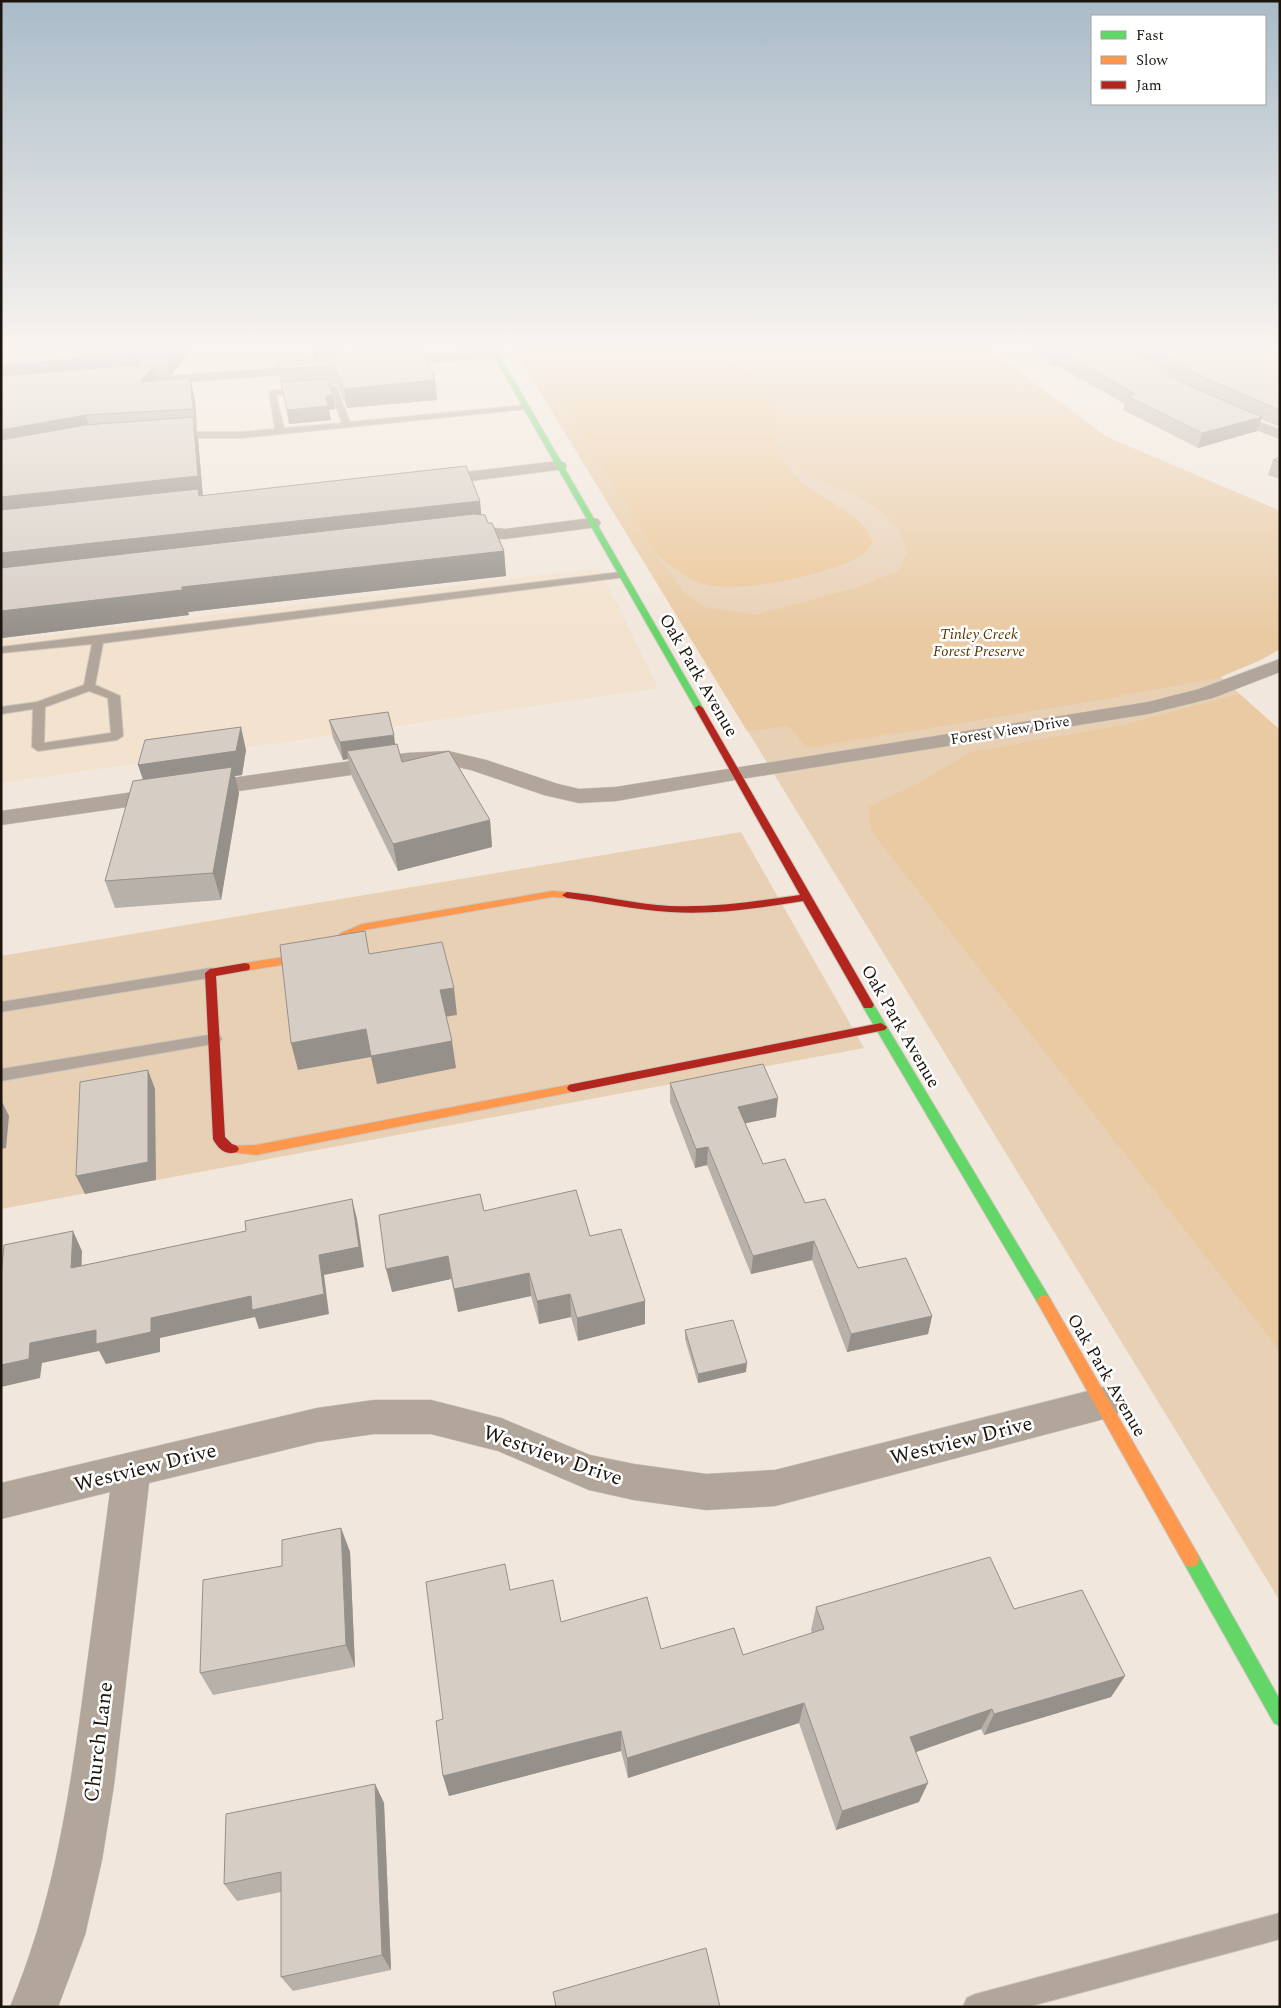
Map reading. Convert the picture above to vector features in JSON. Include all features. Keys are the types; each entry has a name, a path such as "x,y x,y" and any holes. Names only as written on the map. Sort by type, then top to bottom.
{"street":[{"name":"Oak Park Avenue","path":"547,445 881,1027 1104,1404 1280,1717"},
{"path":"415,483 559,466"},
{"path":"446,535 476,531 505,534 588,516"},
{"name":"Forest View Drive","path":"1,818 407,760 448,758 478,765 552,790 579,796 616,794 734,773 1148,708 1206,694 1280,665"},
{"path":"806,897 745,906 684,909 650,907 570,894 552,894 362,927 345,935 326,954 210,972 219,1139 230,1149 256,1150 881,1027"},
{"name":"Westview Drive","path":"1,1502 317,1425 374,1416 431,1418 501,1435 589,1472 634,1482 706,1492 775,1488 1104,1404"},
{"name":"Church Lane","path":"34,2007 51,1969 78,1876 89,1816 132,1471"}],"lane":[{"path":"1,650 98,640 622,575"},
{"path":"89,687 98,640"},
{"path":"1,710 39,705 89,687 114,696 117,736 38,747 39,705"},
{"path":"1,1007 210,972"},
{"path":"1,1075 214,1039"},
{"path":"976,2007 1280,1926"}],"shaded area":[{"path":"588,445 777,445 789,468 796,476 859,521 873,542 862,555 827,570 783,581 738,587 704,584 684,575 656,553"},
{"path":"599,568 658,688 1,783 1,641"}],"green space":[{"name":"Tinley Creek Forest Preserve","path":"572,445 1125,445 1280,511 1280,649 1221,677 1280,730 1280,1601"},
{"path":"572,445 588,445 656,553 682,590 704,607 755,615 855,588 898,571 907,553 900,532 883,513 854,494 823,483 788,464 777,445 1125,445 1280,511 1280,649 1261,660 1220,677 1110,698 807,748 788,726 747,731"},
{"path":"1239,694 1280,730 1280,1351 871,831 868,807 919,783 971,752 1123,725"},
{"path":"741,832 864,1048 1,1209 1,956"}],"building":[{"path":"1,445 195,445 198,476 1,497"},
{"path":"1280,457 1280,462 1273,460"},
{"path":"466,466 480,501 1,553 1,510 198,489 199,496"},
{"path":"474,514 485,515 488,523 492,523 504,551 182,587 182,590 1,611 1,568"},
{"path":"388,712 394,735 340,742 329,720"},
{"path":"241,727 236,751 138,765 145,740"},
{"path":"397,744 402,762 449,751 490,820 393,844 347,751"},
{"path":"232,767 213,873 105,881 133,781"},
{"path":"365,931 369,954 442,942 454,988 440,990 452,1041 371,1056 366,1029 291,1043 280,945"},
{"path":"763,1064 778,1098 738,1107 763,1164 785,1159 805,1203 825,1199 858,1268 906,1258 932,1316 851,1334 814,1241 753,1256 708,1147 696,1149 670,1083"},
{"path":"148,1070 148,1162 76,1176 80,1082"},
{"path":"576,1190 590,1236 621,1229 645,1301 577,1318 570,1294 537,1301 529,1273 454,1289 448,1256 386,1269 379,1215 480,1194 484,1211"},
{"path":"352,1199 359,1247 319,1255 324,1294 252,1310 251,1296 151,1318 151,1332 96,1344 96,1330 30,1343 29,1359 1,1365 1,1275 4,1245 73,1231 71,1268 246,1231 245,1221"},
{"path":"733,1320 747,1363 698,1374 685,1330"},
{"path":"341,1528 346,1645 200,1673 203,1580 282,1566 282,1540"},
{"path":"990,1557 1014,1609 1082,1590 1125,1676 994,1714 992,1709 910,1737 928,1783 842,1811 804,1703 627,1758 621,1731 443,1776 436,1721 443,1719 426,1582 505,1564 510,1590 553,1580 561,1622 647,1597 661,1649 734,1628 743,1655 824,1629 816,1607"},
{"path":"375,1784 382,1955 281,1977 281,1872 224,1884 226,1814"},
{"path":"706,1948 720,2007 556,2007 553,1992"}],"traffic: fast":[{"path":"548,445 699,708"},
{"path":"868,1005 1044,1301"},
{"path":"1191,1559 1280,1717"}],"traffic: slow":[{"path":"245,967 326,954 345,935 362,927 552,894 567,895"},
{"path":"233,1149 256,1150 573,1088"},
{"path":"1044,1301 1191,1559"}],"traffic: jam":[{"path":"699,708 868,1005"},
{"path":"567,895 686,910 738,907 806,897"},
{"path":"233,1149 229,1149 219,1139 210,973 245,967"},
{"path":"573,1088 881,1027"}]}
